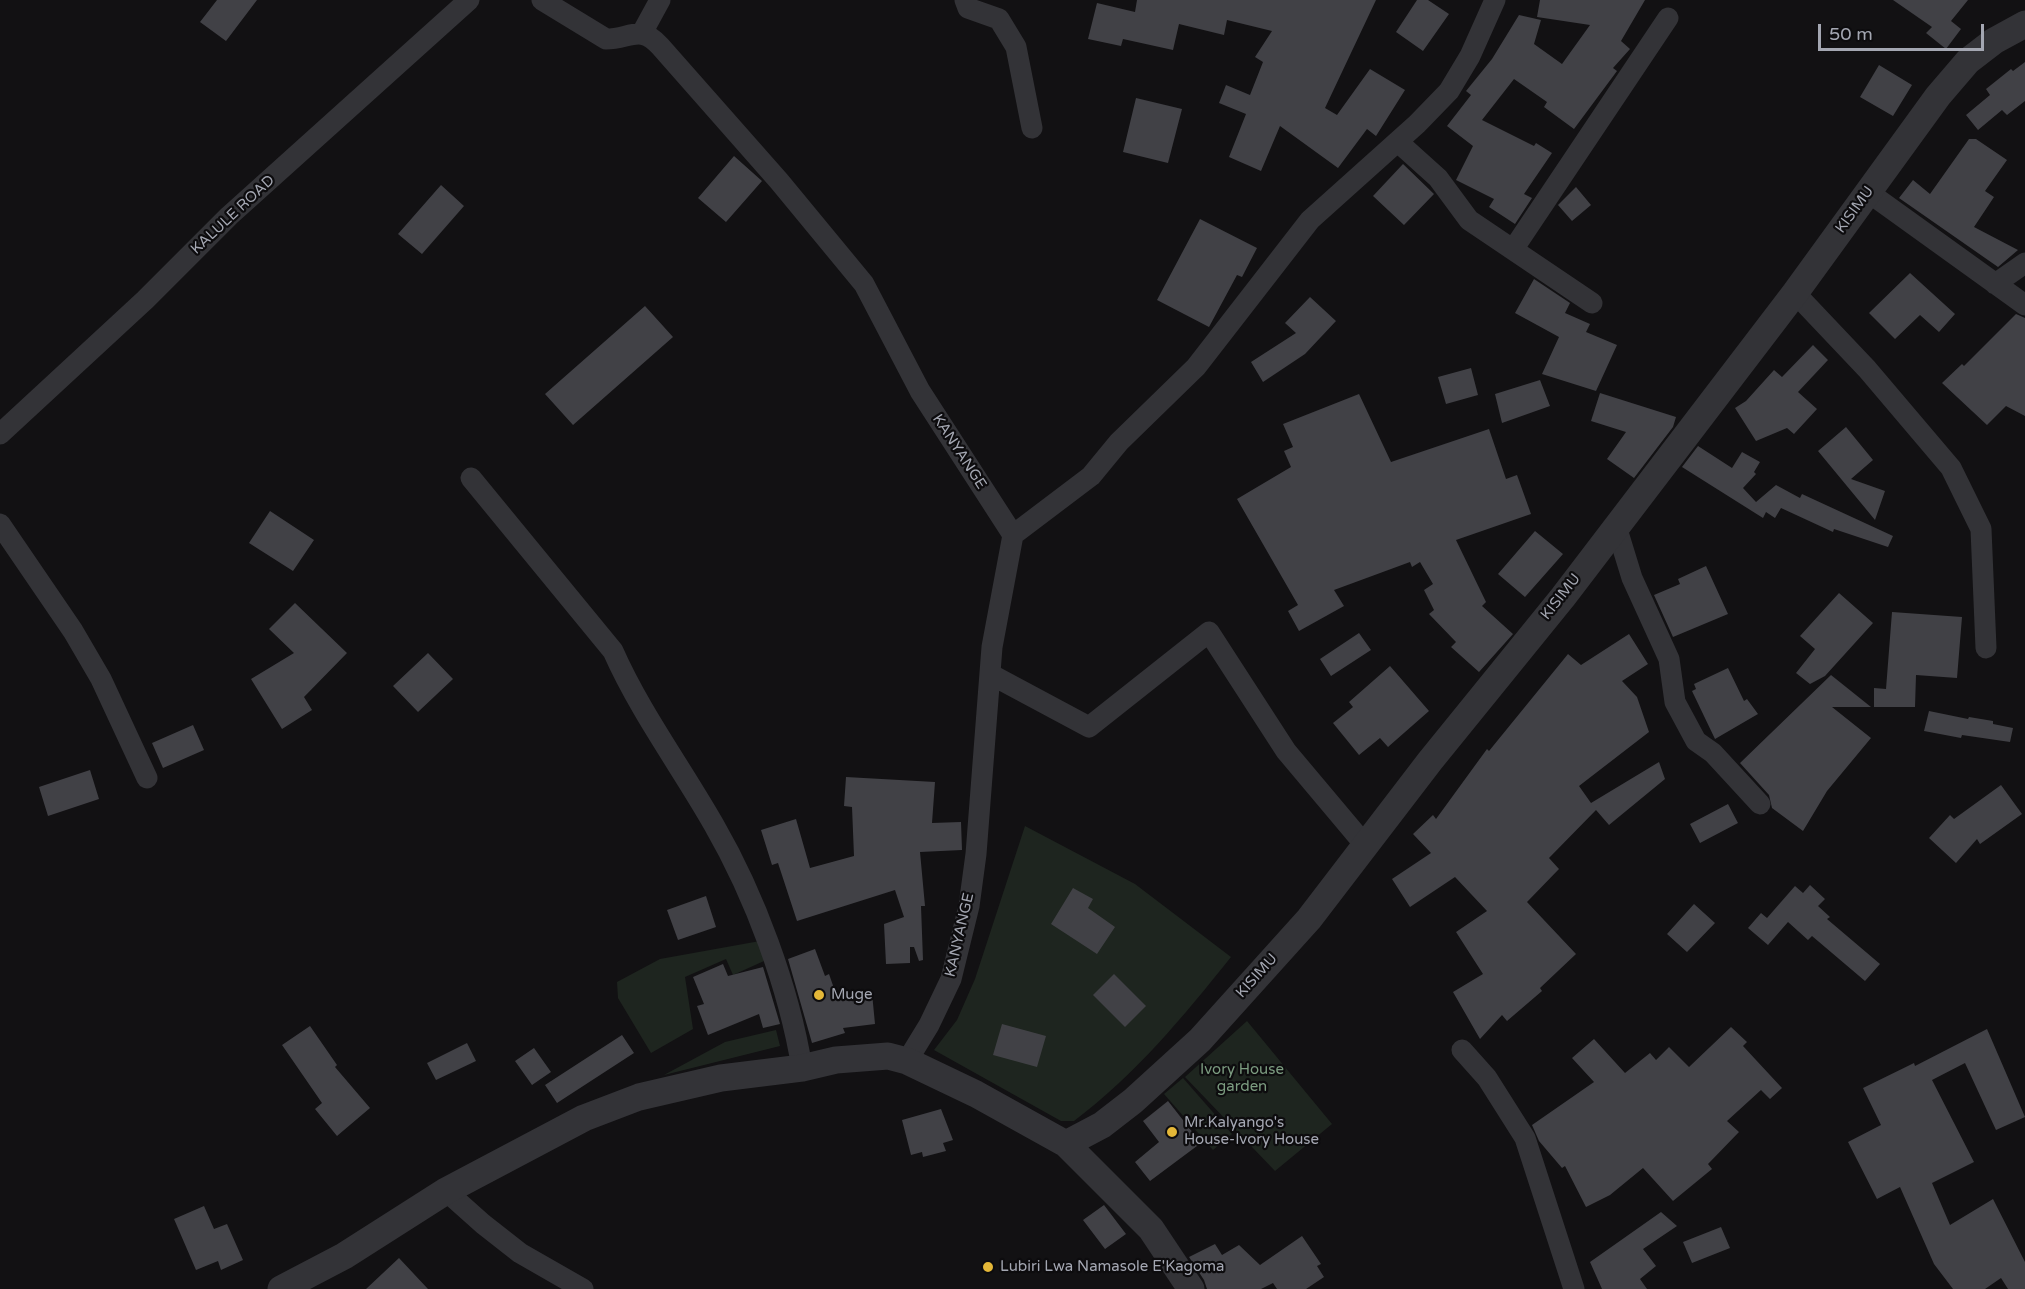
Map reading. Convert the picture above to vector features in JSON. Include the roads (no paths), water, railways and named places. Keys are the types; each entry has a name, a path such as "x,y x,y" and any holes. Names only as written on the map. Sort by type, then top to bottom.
{"street":[{"name":"KALULE ROAD","path":"0,434 145,300 230,216 469,0"},
{"path":"542,0 606,39 642,33 660,0"},
{"path":"965,0 968,8 999,20 1016,47 1032,128"},
{"path":"1013,535 1091,476 1119,441 1196,367 1310,220 1398,142 1449,91 1470,56 1495,0"},
{"path":"1514,248 1668,18"},
{"name":"KISIMU","path":"1066,1144 1101,1125 1133,1101 1200,1040 1309,919 1795,293 1938,96 1968,61 1994,40 2025,24"},
{"name":"KANYANGE","path":"642,33 653,38 779,181 864,284 920,392 1013,535 990,674 976,854 969,906 951,980 929,1025 907,1061"},
{"path":"1398,142 1438,178 1469,220 1593,303"},
{"path":"1868,192 2025,305"},
{"path":"1995,284 2025,263"},
{"path":"1795,293 1867,369 1951,468 1981,529 1986,648"},
{"path":"471,478 614,651 626,679 715,827 757,915 795,1026 802,1068"},
{"path":"0,524 85,650 147,778"},
{"path":"1616,526 1632,578 1669,659 1675,702 1696,741 1713,753 1760,804"},
{"path":"990,674 1089,727 1209,632 1286,751 1365,845"},
{"path":"1462,1050 1488,1078 1525,1137 1574,1289"},
{"path":"281,1289 344,1256 446,1191 584,1118 639,1097 722,1078 865,1057 888,1056 907,1061 976,1094 1066,1144 1151,1229 1191,1289"},
{"path":"446,1191 520,1253 583,1289"}],"place":[{"name":"Muge","path":"819,995"},
{"name":"Mr.Kalyango's House-Ivory House","path":"1172,1132"},
{"name":"Lubiri Lwa Namasole E'Kagoma","path":"988,1267"}],"park label":[{"name":"Ivory House garden","path":"1242,1078"}]}
